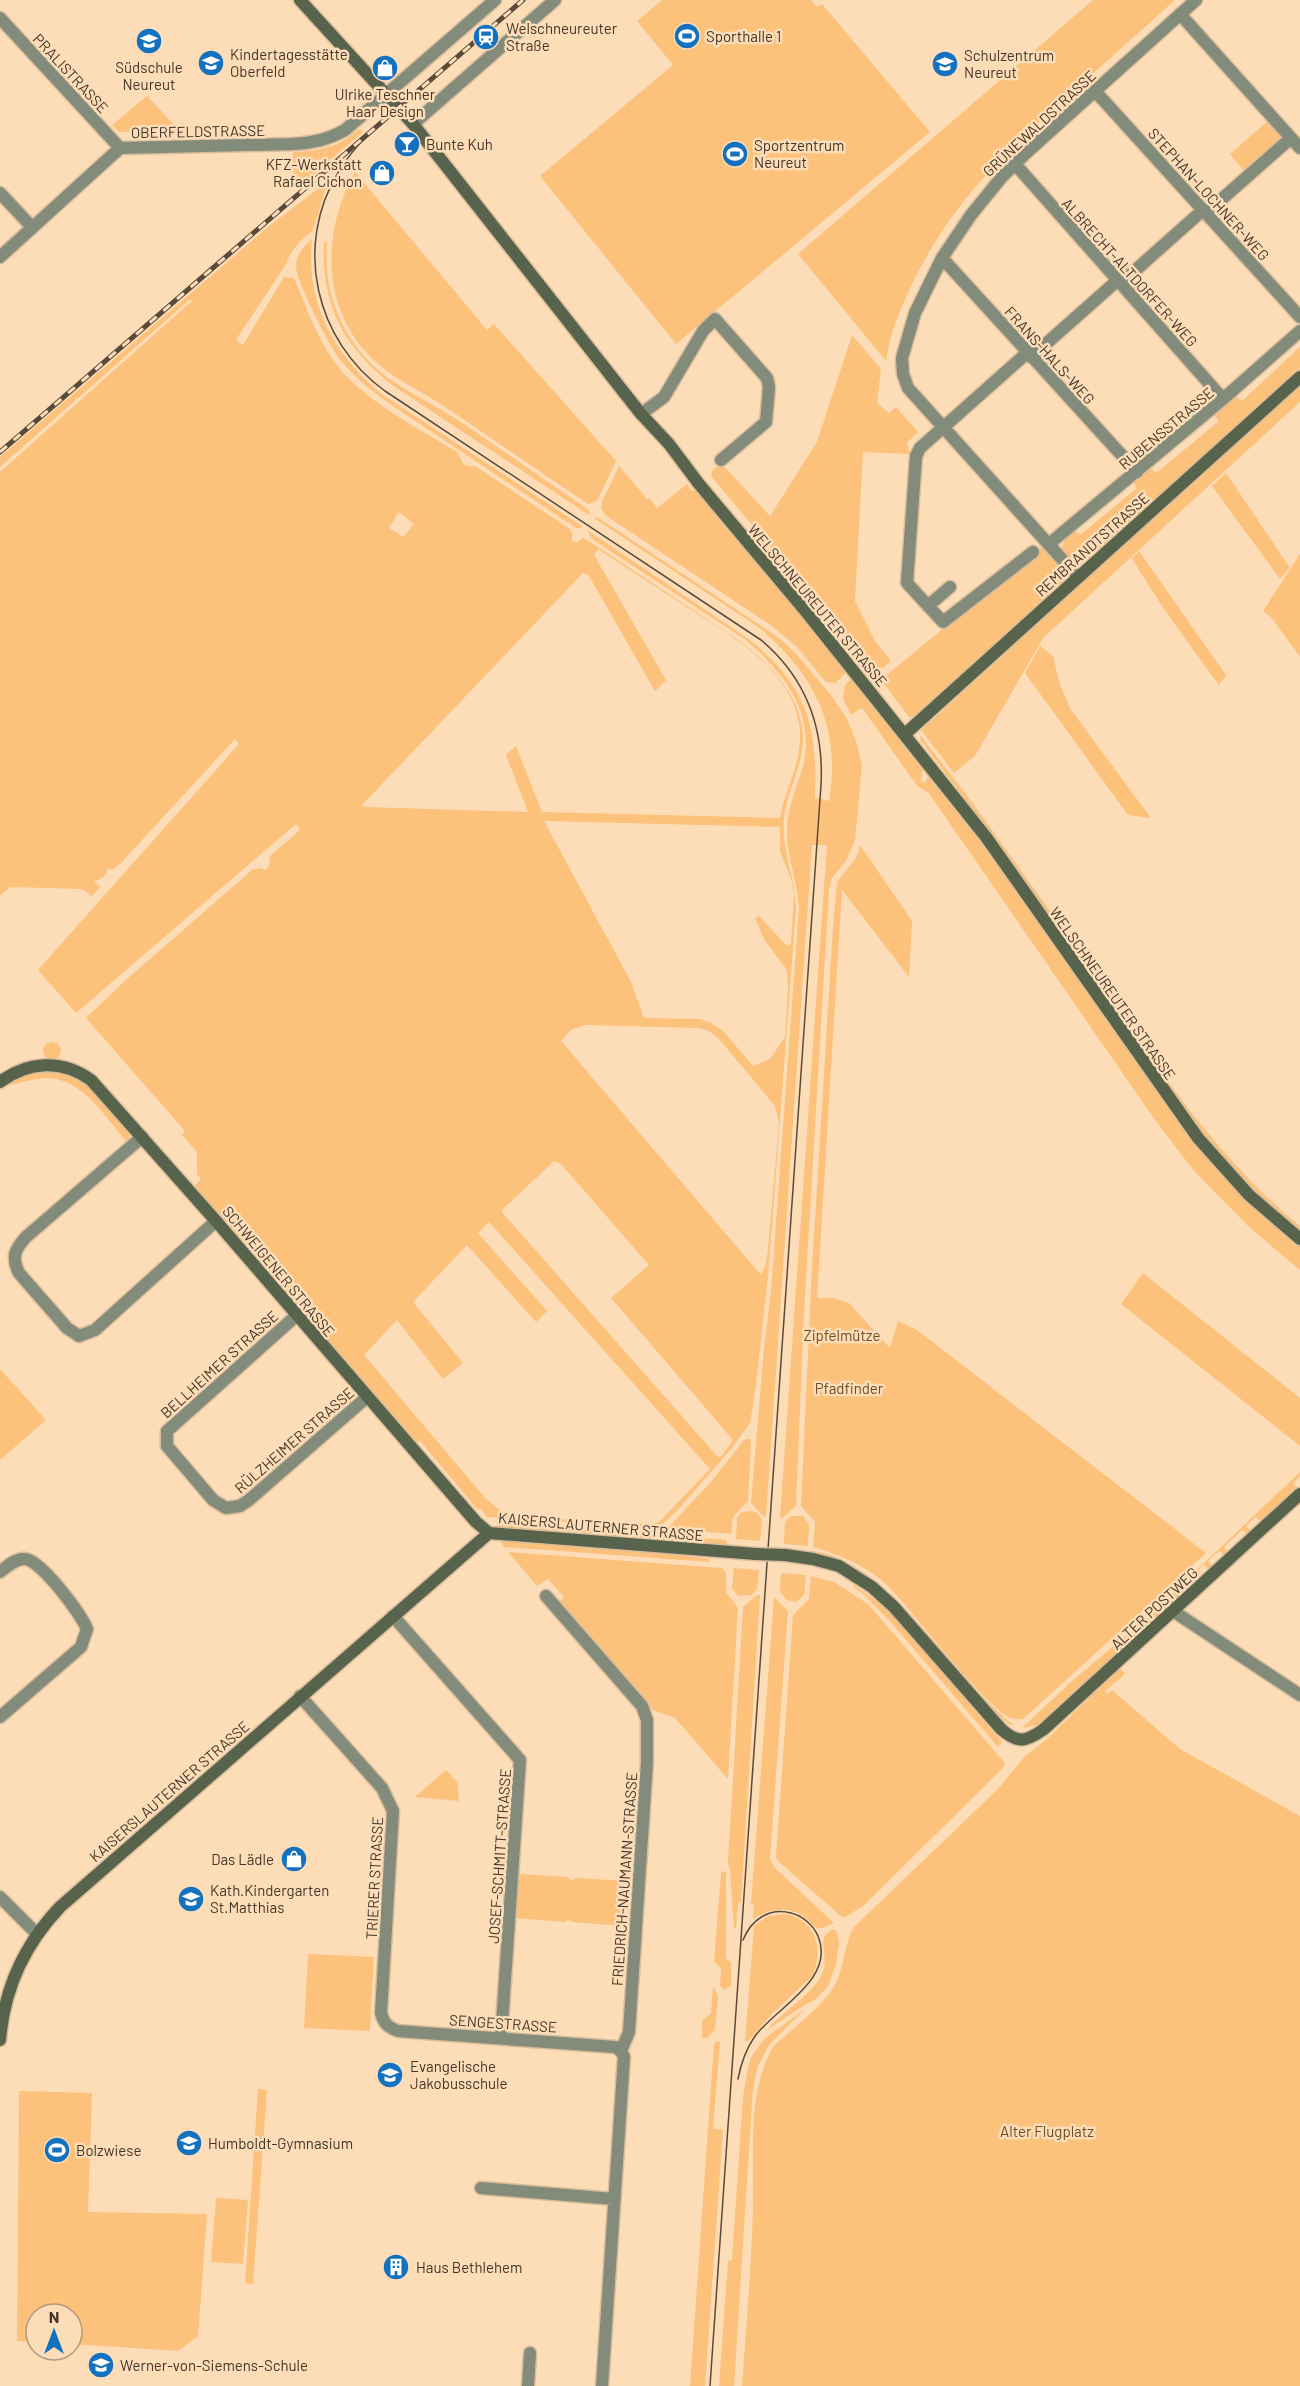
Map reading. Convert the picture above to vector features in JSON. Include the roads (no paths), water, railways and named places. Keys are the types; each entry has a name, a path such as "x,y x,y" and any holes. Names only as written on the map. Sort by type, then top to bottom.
{"main road":[{"name":"WELSCHNEUREUTER STRASSE","path":"300,0 413,124 641,414 669,444 699,484 905,734 986,837 1191,1130 1249,1195 1300,1239"},
{"name":"REMBRANDTSTRASSE","path":"905,734 1300,377"},
{"name":"SCHWEIGENER STRASSE","path":"0,1082 26,1068 56,1065 82,1074 100,1089 476,1522 489,1533"},
{"name":"ALTER POSTWEG","path":"1024,1740 1044,1729 1300,1494"},
{"name":"KAISERSLAUTERNER STRASSE","path":"0,2040 4,1991 36,1933 81,1887 489,1533 785,1556 813,1559 839,1566 872,1587 894,1607 1000,1729 1016,1740 1024,1740"}],"street":[{"path":"413,124 555,0"},
{"name":"GRÜNEWALDSTRASSE","path":"1078,577 908,388 901,366 903,349 915,313 942,258 971,215 1015,164 1196,0"},
{"name":"OBERFELDSTRASSE","path":"0,257 120,148 309,143 325,140 345,130 487,2"},
{"path":"1180,14 1300,148"},
{"name":"PRALISTRASSE","path":"0,18 120,148"},
{"name":"STEPHAN-LOCHNER-WEG","path":"1095,91 1300,317"},
{"path":"1033,552 943,622 907,583 916,456 920,448 1291,138"},
{"name":"ALBRECHT-ALTDORFER-WEG","path":"1015,164 1223,399"},
{"path":"0,193 32,227"},
{"name":"FRANS-HALS-WEG","path":"942,258 1137,472"},
{"path":"641,414 664,397 703,331 716,319 767,378 769,387 766,422 721,459"},
{"name":"RUBENSSTRASSE","path":"1049,544 1137,472 1300,331"},
{"path":"928,606 951,587"},
{"path":"142,1137 26,1237 15,1250 14,1264 19,1273 67,1328 79,1336 95,1330 216,1221"},
{"name":"BELLHEIMER STRASSE","path":"240,1506 226,1508 213,1500 167,1446 167,1431 297,1315"},
{"name":"RÜLZHEIMER STRASSE","path":"240,1506 367,1397"},
{"path":"0,1572 19,1559 30,1560 39,1567 82,1617 87,1629 81,1647 0,1717"},
{"name":"FRIEDRICH-NAUMANN-STRASSE","path":"546,1596 642,1706 647,1720 645,1796 628,2032 621,2051 624,2057 602,2386"},
{"path":"1173,1611 1300,1695"},
{"name":"JOSEF-SCHMITT-STRASSE","path":"393,1616 520,1760 501,2038"},
{"name":"TRIERER STRASSE","path":"300,1696 382,1788 393,1811 381,2013 383,2022"},
{"path":"0,1897 36,1933"},
{"name":"SENGESTRASSE","path":"383,2022 398,2031 615,2047 621,2051"},
{"path":"481,2188 614,2199"},
{"path":"528,2386 531,2353"}],"tram line":[{"path":"385,119 360,143 339,171 325,200 317,230 315,260 318,290 328,319 342,346 361,370 385,391 761,640 777,655 801,688 809,705 819,744 821,785 710,2386"},
{"path":"738,2079 744,2056 755,2036 812,1979 819,1966 821,1951 816,1932 800,1916 791,1913 775,1912 762,1917 746,1933 743,1940"}],"railway":[{"path":"0,452 523,0"}],"place":[{"name":"Sporthalle 1","path":"687,36"},
{"name":"Welschneureuter Straße","path":"486,37"},
{"name":"Südschule Neureut","path":"149,41"},
{"name":"Kindertagesstätte Oberfeld","path":"211,63"},
{"name":"Schulzentrum Neureut","path":"945,64"},
{"name":"Ulrike Teschner Haar Design","path":"385,68"},
{"name":"Bunte Kuh","path":"407,144"},
{"name":"Sportzentrum Neureut","path":"735,154"},
{"name":"KFZ-Werkstatt Rafael Cichon","path":"382,173"},
{"name":"Das Lädle","path":"294,1859"},
{"name":"Kath.Kindergarten St.Matthias","path":"191,1899"},
{"name":"Evangelische Jakobusschule","path":"390,2075"},
{"name":"Humboldt-Gymnasium","path":"189,2143"},
{"name":"Bolzwiese","path":"57,2150"},
{"name":"Haus Bethlehem","path":"396,2267"},
{"name":"Werner-von-Siemens-Schule","path":"101,2365"}],"park label":[{"name":"Zipfelmütze","path":"842,1335"},
{"name":"Pfadfinder","path":"849,1388"},
{"name":"Alter Flugplatz","path":"1047,2131"}]}
